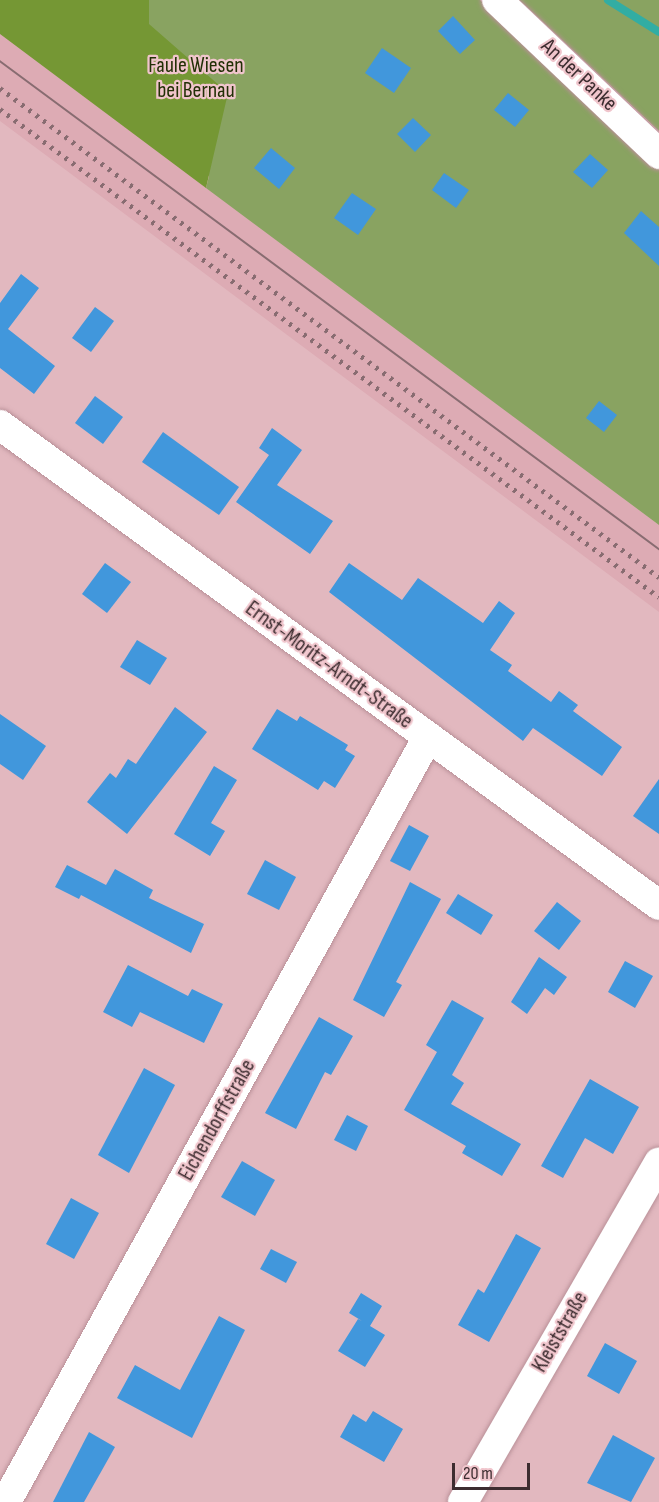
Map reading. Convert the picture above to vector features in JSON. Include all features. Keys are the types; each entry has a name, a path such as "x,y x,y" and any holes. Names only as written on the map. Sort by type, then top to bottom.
{"street":[{"name":"An der Panke","path":"497,0 659,154"},
{"name":"Ernst-Moritz-Arndt-Straße","path":"0,425 659,905"},
{"name":"Eichendorffstraße","path":"6,1502 428,737"},
{"name":"Kleiststraße","path":"463,1502 659,1162"}],"shaded area":[{"path":"0,34 659,525 659,612 0,121"}],"green space":[{"name":"Faule Wiesen bei Bernau","path":"0,0 480,0 659,168 659,525 206,188 209,176"},
{"name":"Faule Wiesen bei Bernau","path":"0,0 149,0 149,24 228,93 206,188 0,34"},
{"path":"519,0 659,0 659,131 525,5"}],"building":[{"path":"453,16 475,40 460,54 438,31"},
{"path":"382,48 411,68 394,93 365,73"},
{"path":"508,93 529,110 515,127 494,110"},
{"path":"413,118 431,135 415,152 397,134"},
{"path":"271,148 295,168 279,189 254,168"},
{"path":"590,154 608,170 592,188 573,172"},
{"path":"444,173 469,190 456,208 432,190"},
{"path":"352,193 376,209 358,235 334,218"},
{"path":"641,211 659,227 659,266 624,233"},
{"path":"21,274 39,288 8,329 55,366 34,394 0,368 0,303"},
{"path":"95,307 114,321 91,352 72,338"},
{"path":"95,396 123,417 103,444 75,423"},
{"path":"599,401 617,415 604,432 586,418"},
{"path":"272,428 302,450 277,485 333,521 310,554 236,502 269,455 259,448"},
{"path":"163,432 239,487 219,515 142,462"},
{"path":"105,563 131,582 107,613 82,594"},
{"path":"349,563 402,600 418,578 483,623 499,601 515,613 490,650 512,665 508,671 551,702 559,691 578,705 573,711 622,747 602,776 533,728 523,741 329,592"},
{"path":"137,640 167,658 150,685 120,667"},
{"path":"175,707 207,732 127,834 87,802 110,773 116,778 128,759 136,764"},
{"path":"277,709 297,721 300,716 348,745 345,750 355,756 335,788 324,781 318,790 252,749"},
{"path":"0,714 46,746 23,780 0,764"},
{"path":"214,766 237,780 211,823 225,831 210,856 174,834"},
{"path":"659,779 659,834 633,816"},
{"path":"409,825 429,836 410,871 390,861"},
{"path":"265,860 296,877 279,910 247,894"},
{"path":"67,865 106,885 115,869 153,890 149,898 204,924 191,953 81,895 79,899 55,887"},
{"path":"410,882 441,899 396,982 402,985 384,1017 353,1000"},
{"path":"458,894 493,915 481,935 446,913"},
{"path":"557,902 581,921 559,950 534,931"},
{"path":"539,957 567,977 554,995 545,988 527,1014 511,1002"},
{"path":"625,961 653,976 635,1008 608,992"},
{"path":"128,965 188,996 192,989 223,1004 204,1043 140,1012 132,1027 103,1012"},
{"path":"452,1000 484,1018 452,1075 464,1083 451,1104 521,1144 502,1176 462,1153 466,1146 404,1110 437,1052 426,1045"},
{"path":"319,1017 353,1036 331,1075 325,1072 296,1129 265,1113"},
{"path":"144,1068 175,1085 129,1173 98,1155"},
{"path":"590,1079 639,1107 613,1154 585,1138 563,1178 541,1166"},
{"path":"347,1115 368,1126 356,1151 334,1140"},
{"path":"242,1161 275,1180 255,1216 221,1197"},
{"path":"71,1198 99,1213 74,1259 46,1244"},
{"path":"516,1234 541,1248 489,1342 458,1325 478,1289 484,1293"},
{"path":"271,1249 297,1262 286,1283 260,1269"},
{"path":"361,1293 382,1306 370,1326 385,1335 365,1367 338,1351 358,1319 362,1321 349,1313"},
{"path":"219,1316 245,1330 192,1438 117,1398 135,1365 180,1390"},
{"path":"605,1343 637,1361 619,1394 587,1376"},
{"path":"373,1411 403,1429 384,1462 340,1437 353,1414 366,1422"},
{"path":"89,1432 115,1447 84,1502 53,1502"},
{"path":"613,1435 655,1458 631,1502 587,1483"}],"waterway":[{"path":"608,0 659,32"}],"tram line":[{"path":"0,61 659,549"}],"railway":[{"path":"0,88 659,577"},
{"path":"0,109 659,597"}]}
